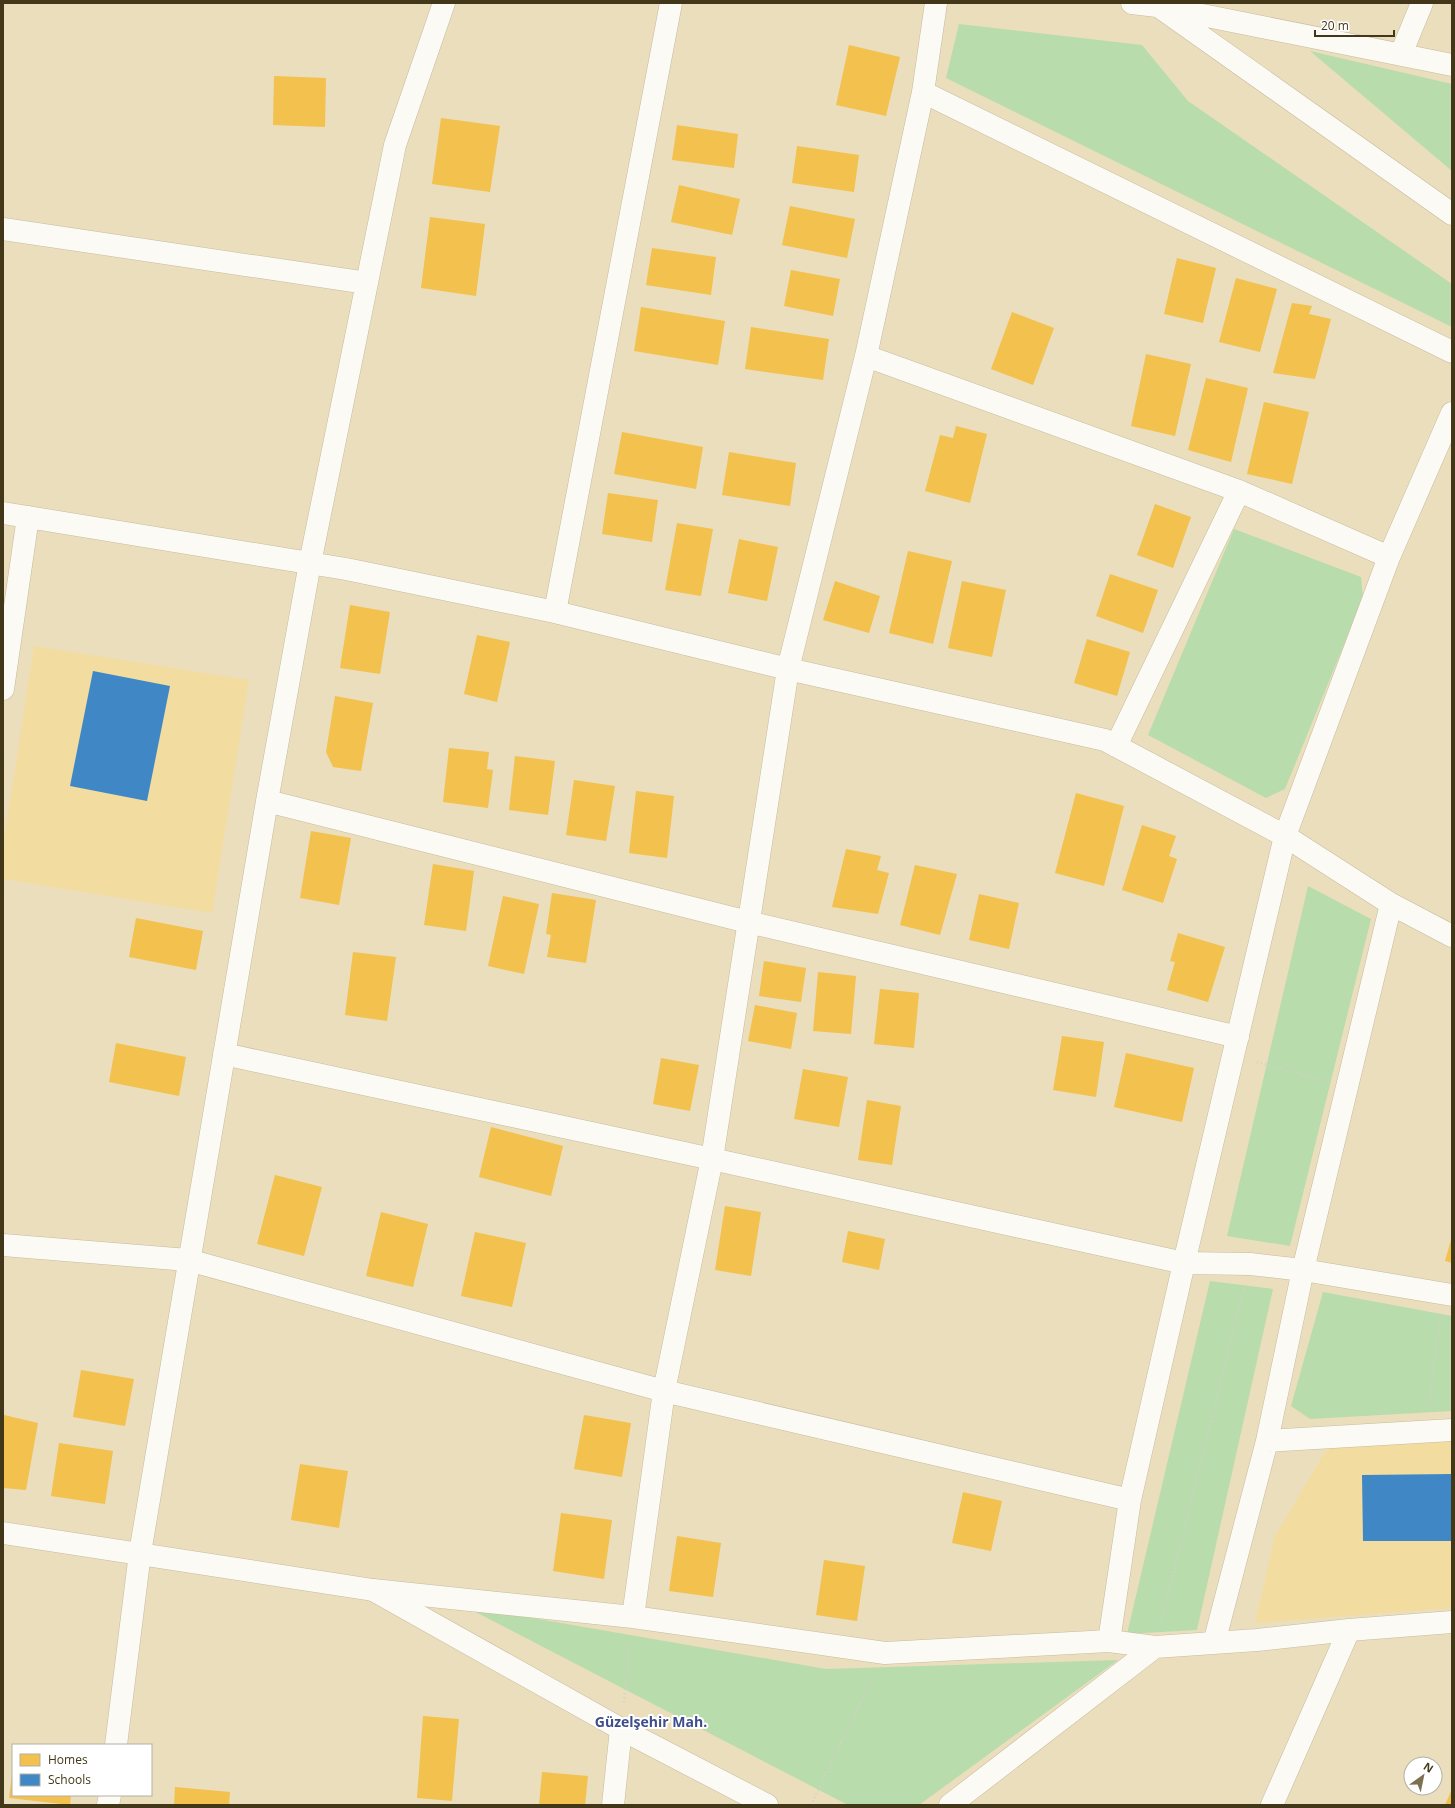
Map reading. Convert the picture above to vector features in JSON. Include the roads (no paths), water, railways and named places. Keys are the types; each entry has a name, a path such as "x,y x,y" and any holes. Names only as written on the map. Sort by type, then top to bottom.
{"street":[{"path":"116,1744 140,1553 188,1260 267,801 310,563 395,145 444,3"},
{"path":"555,612 671,3"},
{"path":"633,1617 664,1391 712,1159 788,669 866,356 923,92 936,3"},
{"path":"1132,3 1157,4 1452,65"},
{"path":"1401,54 1422,3"},
{"path":"1157,4 1452,214"},
{"path":"923,92 1452,352"},
{"path":"3,229 367,283"},
{"path":"866,356 1240,491 1389,556"},
{"path":"1109,1641 1130,1500 1184,1263 1285,836 1389,556 1452,413"},
{"path":"1116,746 1240,491"},
{"path":"3,513 310,563 555,612 788,669 1105,740 1285,836 1391,904 1452,936"},
{"path":"3,689 28,517"},
{"path":"267,801 1236,1046"},
{"path":"1214,1643 1267,1441 1303,1270 1391,904"},
{"path":"224,1054 712,1159 1184,1263 1250,1264 1303,1270 1447,1294"},
{"path":"3,1245 188,1260 664,1391 1130,1500"},
{"path":"1267,1441 1452,1430"},
{"path":"3,1533 373,1590 633,1617 884,1653 1109,1641 1155,1646 1214,1643 1452,1622"},
{"path":"373,1590 622,1729 767,1805"},
{"path":"1272,1805 1349,1630"},
{"path":"950,1805 1155,1646"},
{"path":"613,1805 622,1729"}],"district":[{"name":"Güzelşehir Mah.","path":"651,1722"}]}
